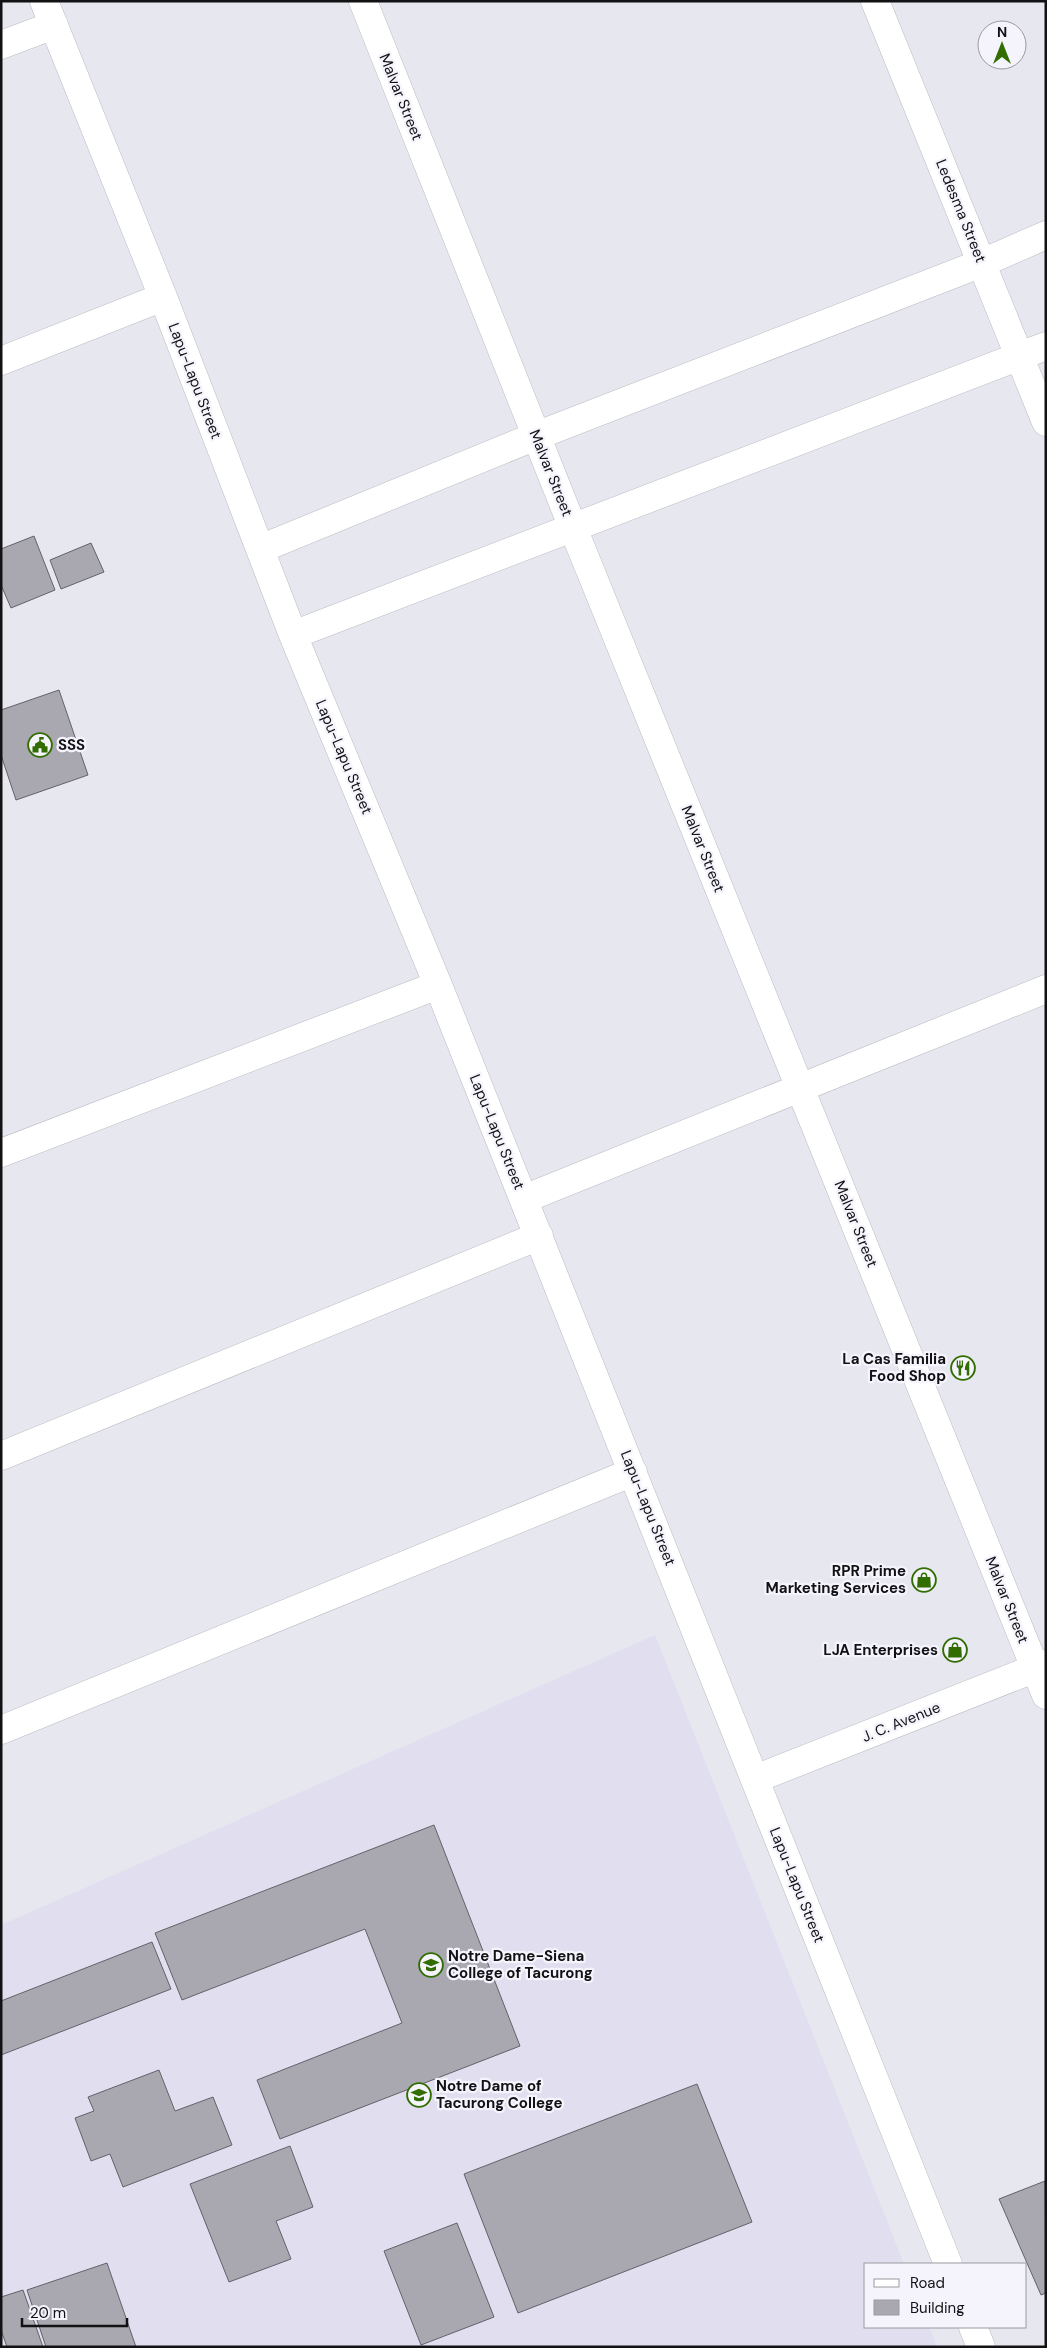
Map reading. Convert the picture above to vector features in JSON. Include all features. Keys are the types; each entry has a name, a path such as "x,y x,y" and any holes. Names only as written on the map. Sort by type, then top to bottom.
{"street":[{"name":"Malvar Street","path":"363,1 573,528 801,1088 1040,1666 1046,1695"},
{"name":"Ledesma Street","path":"874,1 1046,422"},
{"path":"1,45 49,13"},
{"name":"Lapu-Lapu Street","path":"49,13 163,297 293,635 438,985 539,1236 948,2263"},
{"path":"260,549 536,436 982,262 1046,235"},
{"path":"1,361 163,297"},
{"path":"293,635 1046,346"},
{"path":"1,1153 438,985"},
{"path":"524,1199 1046,989"},
{"path":"1,1456 539,1236"},
{"path":"1,1730 633,1472"},
{"name":"J. C. Avenue","path":"755,1780 1040,1666"},
{"path":"973,2328 980,2347"}],"shaded area":[{"name":"Notre Dame of Tacurong College","path":"655,1635 904,2263 864,2263 864,2328 929,2328 937,2347 1,2347 1,1925"}],"building":[{"path":"34,536 55,590 11,608 1,585 1,549"},
{"path":"91,543 104,572 61,589 50,560"},
{"path":"59,690 88,775 16,800 1,755 1,710"},
{"path":"434,1825 520,2046 280,2139 257,2080 402,2023 365,1929 182,2000 155,1933"},
{"path":"152,1942 171,1989 1,2055 1,2001"},
{"path":"159,2070 175,2111 213,2097 232,2145 123,2187 110,2154 91,2161 75,2118 94,2111 88,2097"},
{"path":"697,2084 752,2222 518,2313 464,2174"},
{"path":"290,2146 313,2207 276,2221 291,2259 229,2282 190,2184"},
{"path":"1045,2181 1046,2293 1041,2295 999,2199"},
{"path":"457,2223 494,2317 421,2345 384,2251"},
{"path":"107,2263 136,2347 46,2347 27,2290"},
{"path":"23,2290 43,2347 7,2347 1,2330 1,2297"}],"place":[{"name":"SSS","path":"40,745"},
{"name":"La Cas Familia Food Shop","path":"963,1368"},
{"name":"RPR Prime Marketing Services","path":"924,1580"},
{"name":"LJA Enterprises","path":"955,1650"},
{"name":"Notre Dame-Siena College of Tacurong","path":"431,1965"},
{"name":"Notre Dame of Tacurong College","path":"419,2095"}]}
